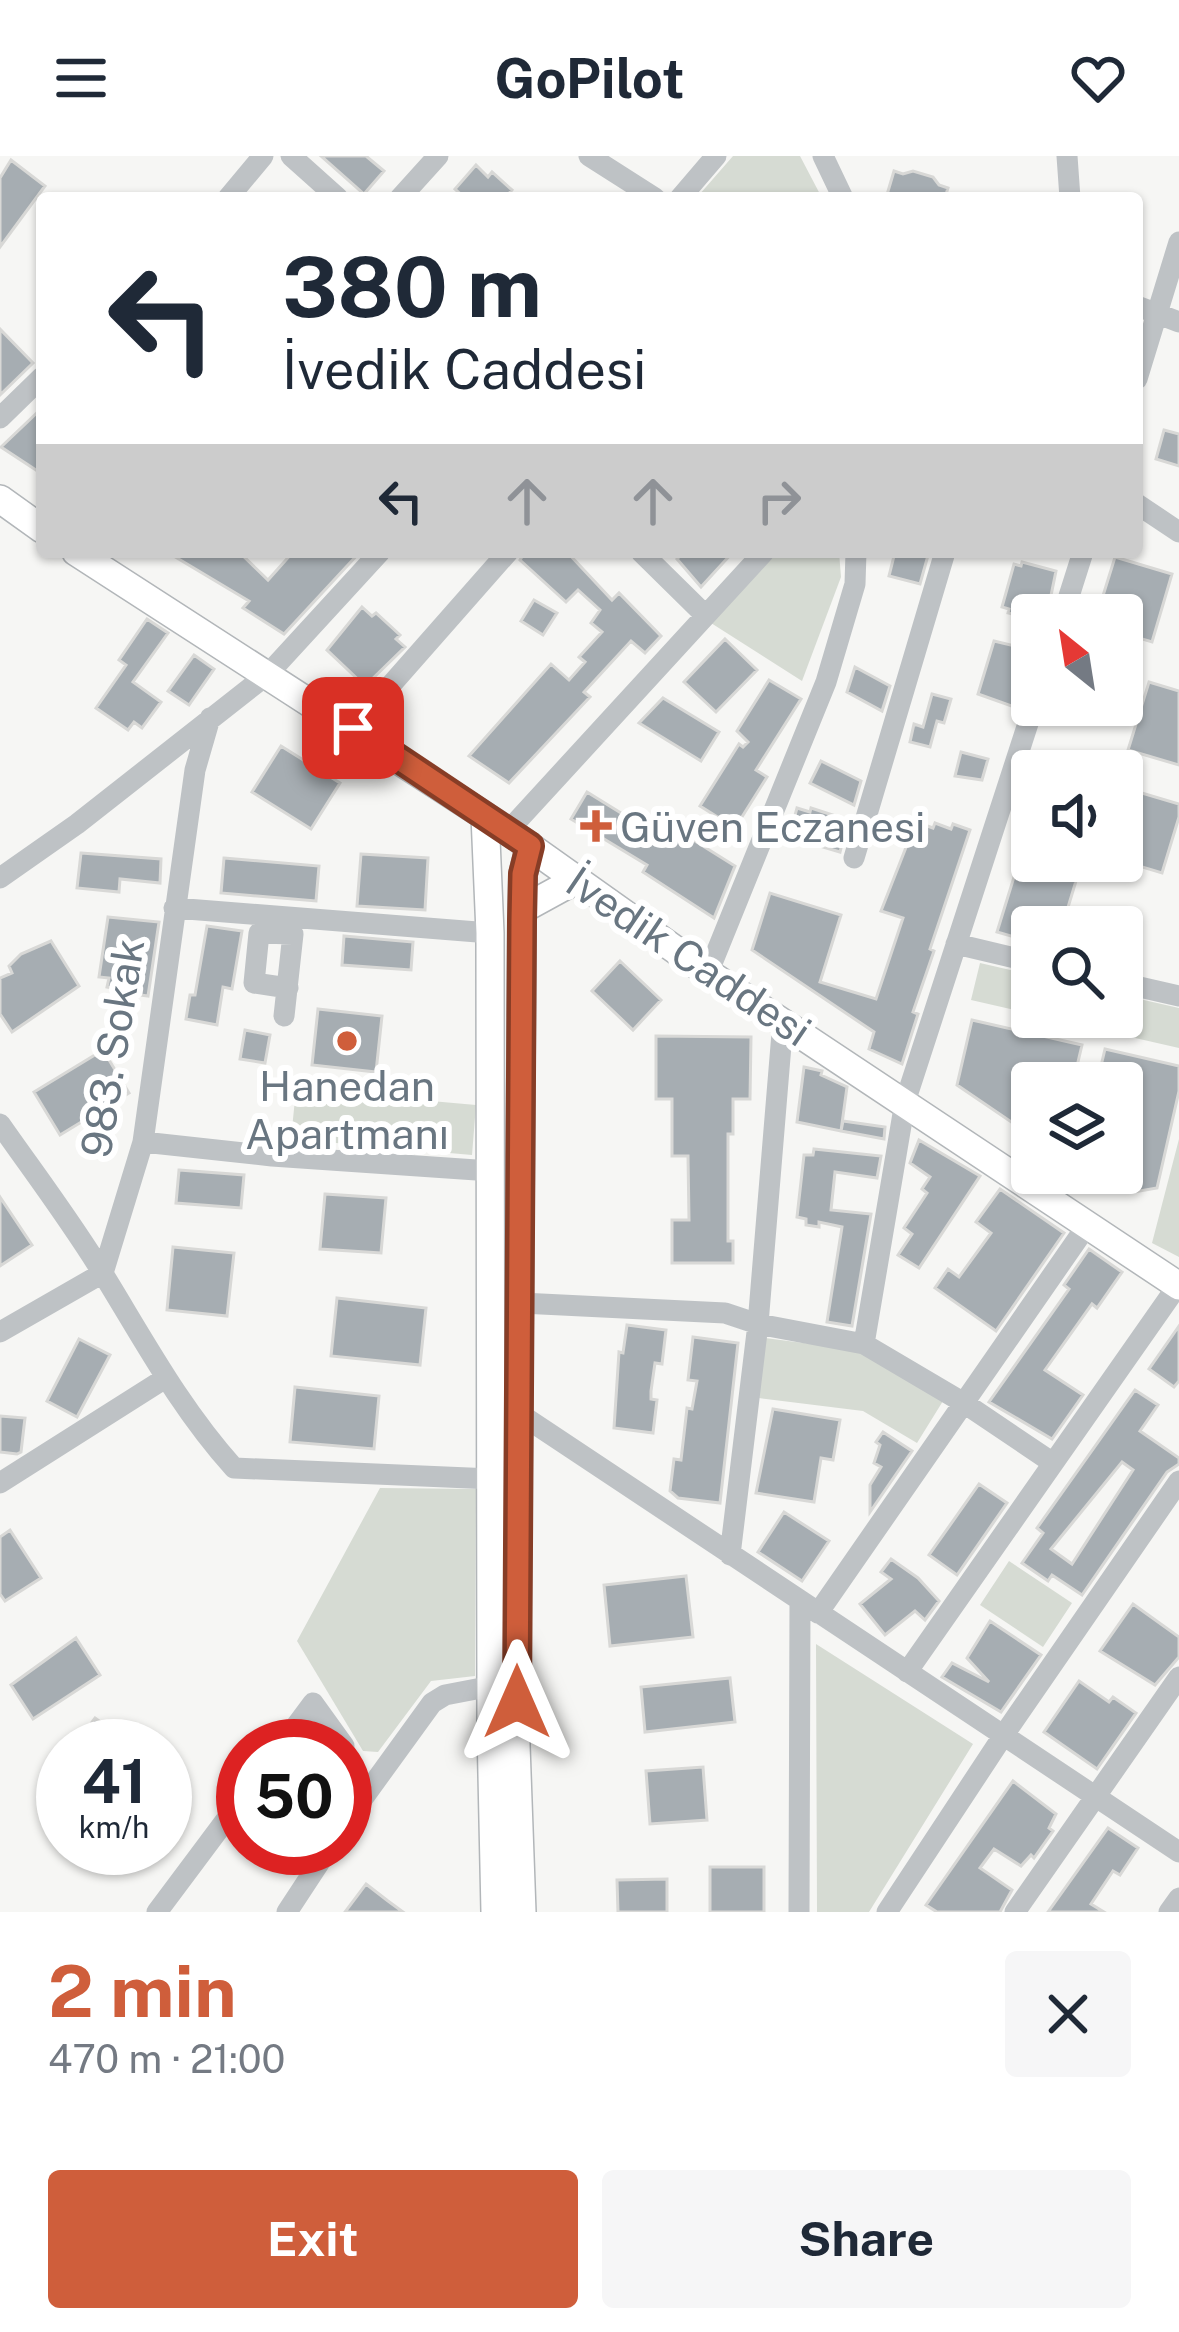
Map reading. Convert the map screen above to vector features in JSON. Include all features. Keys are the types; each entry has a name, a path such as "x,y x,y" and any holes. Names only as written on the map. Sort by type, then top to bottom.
{"main road":[{"path":"0,499 36,525"},
{"name":"İvedik Caddesi","path":"85,558 508,831 708,973 1178,1285"},
{"path":"508,831 523,874 516,1744 522,1912"},
{"path":"495,1912 490,933 508,831"},
{"path":"523,909 576,880"}],"street":[{"path":"233,192 263,156"},
{"path":"291,156 331,192"},
{"path":"405,192 438,156"},
{"path":"590,156 646,192"},
{"path":"685,192 716,156"},
{"path":"824,156 840,192"},
{"path":"1067,156 1070,192"},
{"path":"1143,360 1179,242"},
{"path":"0,418 36,383"},
{"path":"1143,508 1179,532"},
{"path":"0,878 77,824 268,674 374,558"},
{"path":"353,728 503,558"},
{"path":"647,558 704,614"},
{"path":"508,831 758,558"},
{"path":"708,973 821,695 855,584 856,558"},
{"path":"854,858 943,558"},
{"path":"1070,594 1081,558"},
{"name":"983. Sokak","path":"103,1273 142,1142 194,770 210,718"},
{"path":"865,1344 905,1102 1027,726"},
{"path":"175,908 490,933"},
{"path":"956,944 1011,957"},
{"path":"284,1016 287,988"},
{"path":"1143,988 1179,996"},
{"path":"730,1555 758,1324 783,1021"},
{"path":"0,1124 103,1273 164,1379 234,1468 491,1479"},
{"path":"142,1142 491,1171"},
{"path":"800,1912 809,1607 964,1403 1088,1224"},
{"path":"0,1332 103,1273"},
{"path":"907,1672 1178,1285"},
{"path":"520,1303 725,1313 758,1324 865,1344 1053,1463"},
{"path":"0,1483 164,1379"},
{"path":"520,1414 1179,1852"},
{"path":"887,1912 1179,1481"},
{"path":"1015,1912 1179,1677"},
{"path":"372,1782 432,1703 445,1695 492,1686"},
{"path":"301,1719 313,1703 324,1719"},
{"path":"372,1774 375,1777"},
{"path":"158,1912 216,1834"},
{"path":"287,1912 311,1875"},
{"path":"1169,1912 1179,1898"}],"shaded area":[{"path":"733,156 800,156 819,192 702,192"},
{"path":"771,558 839,558 841,577 802,681 711,623"},
{"path":"980,963 1011,970 1011,1009 971,1000"},
{"path":"1143,1000 1179,1008 1179,1048 1135,1038 1143,1038"},
{"path":"296,1089 476,1105 472,1155 291,1139"},
{"path":"1179,1139 1179,1257 1152,1243"},
{"path":"765,1338 876,1357 943,1401 917,1443 863,1411 759,1398"},
{"path":"380,1488 476,1489 475,1676 431,1681 378,1752 372,1752 372,1719 344,1719 297,1641"},
{"path":"1009,1561 1072,1603 1043,1647 980,1605"},
{"path":"816,1644 973,1744 869,1912 817,1912"}],"building":[{"path":"321,156 366,156 384,171 362,192"},
{"path":"11,160 45,186 36,192 0,247 0,178"},
{"path":"476,165 512,190 458,192 455,189"},
{"path":"894,171 933,177 948,188 947,192 888,192"},
{"path":"0,329 33,363 0,395"},
{"path":"36,414 36,470 1,447"},
{"path":"1164,430 1179,434 1179,466 1156,459"},
{"path":"177,558 245,558 268,580 288,558 354,558 284,634 243,608 249,601"},
{"path":"573,558 612,600 619,593 661,636 645,653 631,641 584,692 590,697 509,783 469,756 551,664 569,680 585,662 579,657 602,632 591,623 600,610 578,590 566,602 520,560"},
{"path":"678,558 728,558 701,587"},
{"path":"894,558 927,558 920,584 889,576"},
{"path":"1115,558 1172,574 1152,642 1143,639 1143,594 1104,594"},
{"path":"1022,562 1056,571 1051,594 1011,594 1011,614 1002,607 1014,564 1021,566"},
{"path":"534,600 557,613 543,635 521,621"},
{"path":"362,607 400,635 396,639 405,647 365,686 327,650"},
{"path":"147,619 168,633 133,682 161,702 142,728 134,722 128,730 96,708 126,665 119,660"},
{"path":"725,639 757,670 716,712 684,682"},
{"path":"994,641 1011,645 1011,706 978,694"},
{"path":"194,655 214,669 189,705 168,691"},
{"path":"855,667 890,686 882,711 847,692"},
{"path":"769,680 801,699 756,770 767,777 735,828 700,806 739,744 743,747 748,742 737,731"},
{"path":"1149,682 1179,691 1179,765 1143,754 1143,750 1128,750 1135,726 1143,726"},
{"path":"932,694 951,699 944,723 937,721 930,747 910,742 914,724 923,727"},
{"path":"663,698 719,732 701,761 639,723"},
{"path":"281,746 340,783 311,829 252,792"},
{"path":"961,752 988,759 982,780 955,776"},
{"path":"821,761 861,781 854,805 810,783"},
{"path":"587,792 663,839 671,826 735,866 714,918 643,872 647,865 571,819"},
{"path":"1143,793 1179,804 1162,873 1143,867"},
{"path":"797,808 848,820 840,852 793,838"},
{"path":"916,822 970,830 930,949 934,951 902,1064 869,1049 874,1032 752,950 770,893 841,915 820,982 876,999 903,918 881,911"},
{"path":"81,853 161,859 160,883 120,879 119,892 77,888"},
{"path":"361,854 428,858 425,910 357,906"},
{"path":"224,858 319,866 316,901 221,893"},
{"path":"1012,882 1076,882 1068,906 1011,906 1011,936 997,932"},
{"path":"108,917 159,922 148,996 117,992 107,987 109,978 99,977"},
{"path":"207,926 242,931 232,989 223,987 217,1025 186,1019"},
{"path":"344,936 413,942 411,970 342,965"},
{"path":"51,941 79,986 12,1032 0,1014 0,978 12,973 9,966 21,954"},
{"path":"620,961 661,1000 633,1030 592,991"},
{"name":"Hanedan Apartmanı","path":"318,1009 382,1016 376,1072 312,1065"},
{"path":"972,1020 1011,1029 1011,1038 1051,1038 1082,1045 1078,1062 1011,1062 1011,1122 957,1085"},
{"path":"245,1030 270,1035 265,1063 240,1059"},
{"path":"656,1036 751,1037 750,1099 733,1099 733,1134 728,1134 728,1241 733,1241 733,1263 672,1263 672,1220 689,1220 688,1156 672,1156 672,1099 656,1099"},
{"path":"1105,1049 1179,1066 1179,1091 1157,1188 1143,1190 1143,1062 1102,1062"},
{"path":"103,1050 129,1093 60,1135 34,1092"},
{"path":"804,1067 822,1071 821,1075 847,1087 841,1131 797,1122"},
{"path":"843,1121 885,1127 884,1139 841,1131"},
{"path":"919,1140 980,1176 919,1268 898,1255 912,1234 904,1228 927,1193 922,1189 930,1177 910,1163"},
{"path":"814,1149 881,1156 877,1178 835,1172 831,1210 871,1214 852,1326 827,1322 842,1227 819,1222 819,1227 806,1225 806,1219 797,1217 804,1155 813,1155"},
{"path":"179,1170 244,1175 241,1208 176,1203"},
{"path":"1000,1189 1064,1233 996,1331 935,1288 948,1269 959,1277 991,1233 976,1222"},
{"path":"325,1194 386,1198 381,1253 320,1249"},
{"path":"0,1197 32,1245 0,1266"},
{"path":"173,1247 234,1253 227,1316 167,1310"},
{"path":"1089,1249 1122,1272 1097,1308 1092,1304 1045,1370 1083,1395 1052,1439 989,1402 1069,1289 1064,1285"},
{"path":"337,1298 426,1308 420,1365 331,1356"},
{"path":"627,1325 666,1330 662,1364 655,1363 651,1391 651,1399 657,1400 653,1433 614,1428 619,1352 623,1353"},
{"path":"1179,1326 1179,1381 1174,1387 1149,1369"},
{"path":"693,1337 738,1343 720,1503 678,1498 670,1491 674,1459 681,1460 687,1408 692,1409 697,1381 688,1380"},
{"path":"79,1339 110,1355 77,1417 47,1401"},
{"path":"295,1387 379,1396 374,1449 290,1442"},
{"path":"1135,1390 1158,1405 1140,1431 1179,1458 1179,1464 1167,1472 1082,1595 1052,1575 1048,1581 1022,1563 1043,1533 1037,1528","holes":["1122,1462 1133,1470 1072,1564 1051,1549"]},
{"path":"773,1409 840,1420 833,1460 821,1458 814,1502 756,1493"},
{"path":"0,1416 25,1418 21,1452 0,1452"},
{"path":"883,1432 912,1451 870,1512 870,1485 881,1467 874,1463 880,1445 876,1442"},
{"path":"979,1484 1007,1503 957,1575 929,1555"},
{"path":"784,1512 829,1541 802,1581 758,1552"},
{"path":"10,1530 41,1578 5,1601 0,1594 0,1537"},
{"path":"891,1559 939,1601 925,1620 915,1611 885,1635 860,1604 891,1579 881,1572"},
{"path":"686,1576 693,1637 610,1646 604,1585"},
{"path":"1133,1604 1179,1637 1179,1657 1155,1685 1100,1651"},
{"path":"990,1621 1041,1655 1001,1712 942,1677 952,1663 989,1682 967,1658"},
{"path":"76,1638 100,1675 33,1719 11,1685"},
{"path":"730,1678 735,1722 645,1732 641,1687"},
{"path":"1079,1681 1109,1702 1113,1697 1136,1713 1097,1769 1044,1732"},
{"path":"703,1767 707,1820 650,1824 646,1771"},
{"path":"1013,1781 1056,1814 1049,1828 1053,1831 1034,1858 1031,1855 1021,1866 994,1849 980,1868 1012,1890 1000,1912 937,1912 926,1905"},
{"path":"1108,1828 1138,1848 1120,1875 1113,1871 1091,1904 1104,1912 1048,1912"},
{"path":"710,1867 764,1867 764,1912 710,1912"},
{"path":"667,1879 667,1912 618,1912 617,1880"},
{"path":"366,1884 388,1901 403,1912 345,1912"}],"place":[{"name":"Güven Eczanesi","path":"596,826"},
{"name":"Hanedan Apartmanı","path":"347,1041"}],"route":[{"path":"353,728 530,846 523,874 522,920 517,1702"}]}
